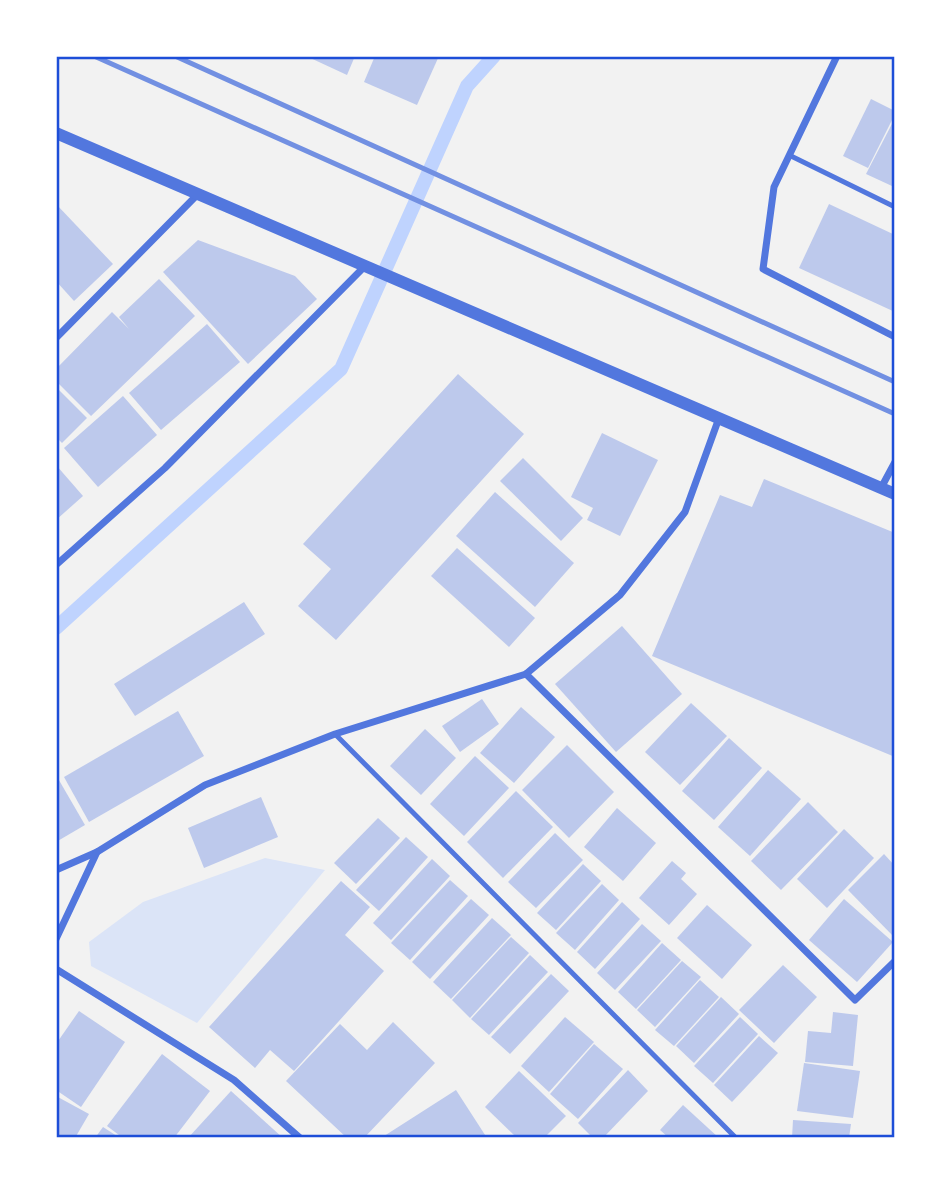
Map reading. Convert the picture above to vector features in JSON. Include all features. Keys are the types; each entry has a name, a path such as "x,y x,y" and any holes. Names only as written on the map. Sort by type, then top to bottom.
{"street":[{"path":"837,56 774,187 763,269 895,337"},
{"path":"56,133 895,494"},
{"path":"56,338 198,194"},
{"path":"56,565 165,468 367,267"},
{"path":"56,870 97,852 205,785 335,734 526,674 620,594 685,513 720,417"},
{"path":"881,488 895,463"},
{"path":"526,674 855,1000 895,961"},
{"path":"56,939 97,852"},
{"path":"56,969 234,1080 300,1138"}],"lane":[{"path":"791,156 895,207"},
{"path":"335,734 736,1138"}],"shaded area":[{"path":"265,858 325,870 197,1023 91,966 89,942 143,902"}],"building":[{"path":"306,56 355,56 347,75"},
{"path":"375,56 439,56 417,105 364,82"},
{"path":"871,99 895,111 895,114 868,168 843,156"},
{"path":"895,118 895,180 892,186 866,174"},
{"path":"56,204 113,264 74,301 56,281"},
{"path":"829,204 895,235 895,312 799,268"},
{"path":"198,240 295,276 317,299 248,364 163,272"},
{"path":"159,279 195,316 91,416 56,381 56,369 112,312 129,329 119,317"},
{"path":"207,324 240,362 161,430 129,393"},
{"path":"458,374 524,434 336,640 298,606 331,569 303,544"},
{"path":"56,387 87,418 62,443 56,437"},
{"path":"123,396 157,435 98,487 64,448"},
{"path":"602,433 658,460 620,536 587,520 593,508 571,497"},
{"path":"523,458 583,518 561,541 500,481"},
{"path":"56,465 83,496 56,520"},
{"path":"764,479 895,533 895,757 652,656 720,495 752,507"},
{"path":"495,492 574,563 535,607 456,536"},
{"path":"457,548 535,618 509,647 431,576"},
{"path":"244,602 265,634 135,716 114,684"},
{"path":"622,626 682,694 616,752 555,684"},
{"path":"482,699 499,724 460,752 442,726"},
{"path":"691,703 727,736 680,785 645,752"},
{"path":"521,707 555,737 514,783 480,753"},
{"path":"178,711 204,756 89,822 64,777"},
{"path":"425,729 456,758 421,795 390,766"},
{"path":"729,738 762,768 714,820 682,791"},
{"path":"567,745 614,792 569,838 522,790"},
{"path":"475,756 509,788 464,836 430,804"},
{"path":"768,770 801,799 750,856 718,827"},
{"path":"56,775 85,825 56,842"},
{"path":"516,791 553,827 503,878 467,842"},
{"path":"261,797 278,837 204,868 188,828"},
{"path":"808,802 838,832 781,890 751,861"},
{"path":"617,808 656,843 623,881 584,847"},
{"path":"378,818 400,838 356,884 334,863"},
{"path":"844,829 874,858 827,908 797,879"},
{"path":"555,833 583,860 536,908 508,882"},
{"path":"406,837 428,857 379,911 356,890"},
{"path":"884,854 895,866 895,938 848,890"},
{"path":"432,859 450,876 391,940 373,923"},
{"path":"672,861 686,873 681,879 697,894 669,925 639,898"},
{"path":"583,864 601,881 556,930 537,913"},
{"path":"450,880 468,896 410,960 391,943"},
{"path":"341,881 370,907 345,935 384,971 294,1071 270,1050 255,1068 209,1027"},
{"path":"602,884 619,900 575,950 556,933"},
{"path":"471,899 489,915 430,979 412,962"},
{"path":"844,899 893,942 857,982 809,940"},
{"path":"622,902 640,919 595,969 577,952"},
{"path":"707,905 752,945 722,979 677,938"},
{"path":"492,918 511,935 451,999 433,982"},
{"path":"642,924 661,941 615,990 597,973"},
{"path":"511,937 529,953 470,1018 452,1000"},
{"path":"662,943 681,960 636,1009 618,992"},
{"path":"530,955 548,972 489,1035 471,1019"},
{"path":"682,961 701,977 655,1027 637,1010"},
{"path":"783,965 817,997 774,1043 739,1010"},
{"path":"551,974 569,991 510,1054 491,1037"},
{"path":"700,980 719,997 674,1046 655,1030"},
{"path":"721,997 739,1014 694,1063 676,1046"},
{"path":"79,1011 125,1042 81,1107 56,1090 56,1044"},
{"path":"833,1012 858,1015 853,1066 805,1062 808,1031 831,1033"},
{"path":"565,1017 594,1042 549,1092 521,1066"},
{"path":"740,1017 758,1034 713,1083 694,1066"},
{"path":"393,1022 435,1063 364,1138 347,1138 286,1081 340,1024 367,1050"},
{"path":"759,1036 778,1053 732,1102 714,1085"},
{"path":"594,1044 623,1069 578,1119 550,1094"},
{"path":"162,1054 210,1091 174,1138 123,1138 107,1126"},
{"path":"804,1063 860,1071 853,1118 797,1111"},
{"path":"628,1070 648,1091 603,1138 593,1138 578,1123"},
{"path":"519,1071 566,1116 544,1138 517,1138 485,1107"},
{"path":"456,1090 487,1138 381,1138"},
{"path":"231,1091 283,1138 188,1138"},
{"path":"56,1096 89,1114 75,1138 56,1138"},
{"path":"683,1105 719,1138 669,1138 660,1130"},
{"path":"793,1120 851,1124 849,1138 792,1138"},
{"path":"103,1127 120,1138 95,1138"}],"waterway":[{"path":"56,628 341,369 467,86 494,56"}],"railway":[{"path":"94,56 895,414"},
{"path":"175,56 895,382"}]}
